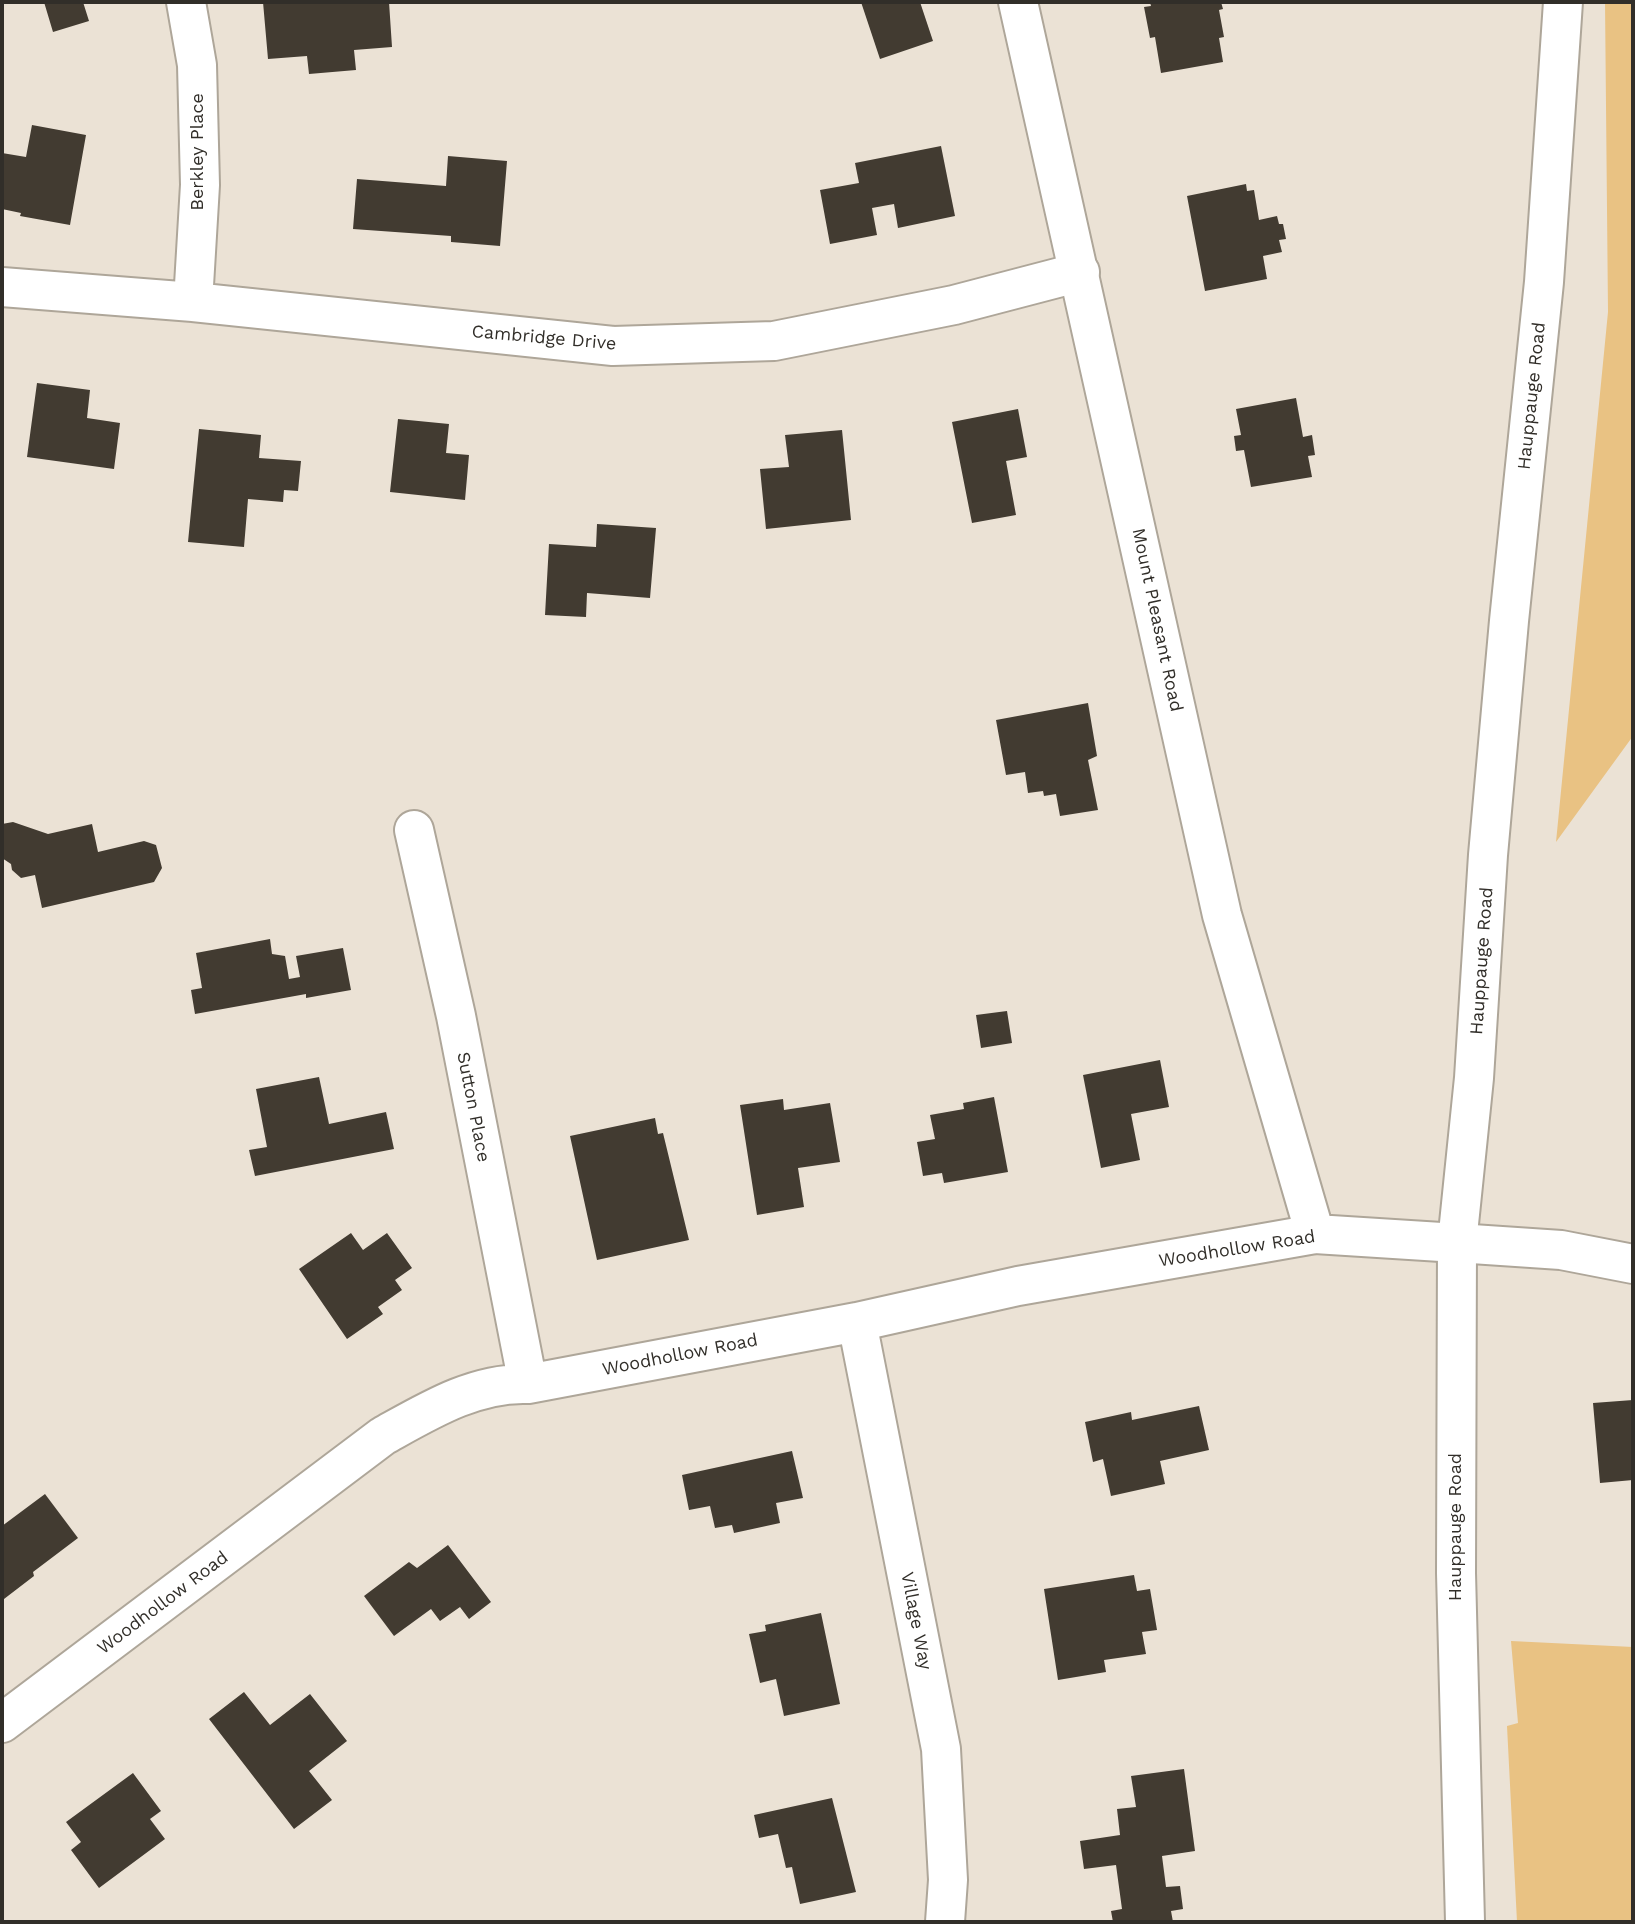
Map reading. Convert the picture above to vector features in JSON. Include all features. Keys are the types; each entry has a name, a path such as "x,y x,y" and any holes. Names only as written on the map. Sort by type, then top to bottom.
{"street":[{"name":"Berkley Place","path":"186,2 197,65 200,185 193,302"},
{"name":"Mount Pleasant Road","path":"1018,2 1222,915 1315,1234"},
{"name":"Hauppauge Road","path":"1465,1922 1456,1573 1457,1242 1474,1078 1488,855 1508,621 1544,282 1563,2"},
{"name":"Cambridge Drive","path":"2,287 193,302 613,346 774,341 954,305 1080,272"},
{"name":"Sutton Place","path":"414,830 458,1030 528,1384"},
{"name":"Woodhollow Road","path":"2,1723 84,1664 383,1436 440,1404 504,1383 528,1384 857,1322 1018,1286 1315,1234 1562,1250 1633,1264"},
{"name":"Village Way","path":"857,1322 941,1749 948,1880 945,1922"}],"shaded area":[{"path":"1605,2 1633,2 1633,736 1556,842 1608,312"},
{"path":"1511,1641 1633,1647 1633,1922 1517,1922 1507,1726 1518,1723"}],"building":[{"path":"44,2 83,2 89,21 53,32"},
{"path":"263,2 389,2 392,47 354,50 356,70 309,74 307,56 268,59"},
{"path":"861,2 920,2 933,41 880,59"},
{"path":"1150,2 1221,2 1223,9 1219,10 1224,37 1219,38 1223,62 1161,73 1155,37 1150,38 1144,7 1151,6"},
{"path":"32,125 86,135 70,225 20,216 21,213 2,209 2,153 26,157"},
{"path":"941,146 955,216 898,228 894,204 872,208 877,235 830,244 820,190 859,183 855,163"},
{"path":"448,156 507,161 500,246 451,242 451,236 353,229 357,179 446,186"},
{"path":"1246,184 1247,191 1254,190 1259,220 1277,216 1279,224 1283,224 1286,239 1279,240 1282,252 1263,256 1267,279 1205,291 1187,196"},
{"path":"37,383 90,390 87,418 120,423 114,469 27,457"},
{"path":"1296,398 1303,437 1312,435 1315,455 1308,456 1312,477 1251,487 1244,450 1236,451 1234,436 1241,435 1236,409"},
{"path":"1018,409 1027,457 1006,461 1016,515 972,523 952,422"},
{"path":"398,419 449,424 446,453 469,455 465,500 390,492"},
{"path":"199,429 261,435 259,458 301,461 298,491 284,490 283,502 248,499 244,547 188,542"},
{"path":"842,430 851,520 766,529 760,469 789,467 785,435"},
{"path":"597,524 656,528 650,598 587,593 586,617 545,615 549,544 596,547"},
{"path":"1088,703 1097,756 1088,760 1098,810 1060,816 1056,794 1044,796 1043,791 1028,793 1025,772 1006,775 996,720"},
{"path":"13,822 48,834 92,824 98,852 144,841 156,845 162,868 154,882 42,908 35,875 21,878 12,870 11,864 2,858 2,824"},
{"path":"270,939 272,954 285,956 289,979 300,977 296,956 343,948 351,990 306,998 306,994 195,1014 191,990 202,988 196,953"},
{"path":"1007,1011 1012,1043 981,1048 976,1015"},
{"path":"1160,1060 1169,1107 1131,1114 1140,1160 1101,1168 1083,1075"},
{"path":"319,1077 329,1124 386,1112 394,1149 255,1176 249,1150 267,1147 256,1089"},
{"path":"994,1097 1008,1172 944,1183 942,1173 923,1176 917,1142 935,1139 930,1115 964,1109 963,1103"},
{"path":"783,1099 784,1110 830,1103 840,1162 798,1168 804,1207 757,1215 740,1105"},
{"path":"655,1118 658,1134 663,1133 689,1240 597,1260 570,1136"},
{"path":"351,1233 363,1250 387,1233 412,1268 395,1280 402,1290 378,1307 383,1314 347,1339 299,1269"},
{"path":"1633,1400 1633,1480 1600,1483 1593,1403"},
{"path":"1199,1406 1209,1450 1160,1461 1165,1484 1111,1496 1103,1459 1093,1462 1085,1422 1131,1412 1132,1420"},
{"path":"792,1451 803,1498 776,1503 780,1523 734,1533 732,1525 715,1528 710,1506 689,1510 682,1475"},
{"path":"45,1494 78,1538 33,1572 34,1576 4,1599 2,1526"},
{"path":"448,1545 491,1602 469,1619 460,1607 440,1621 431,1609 394,1636 364,1596 409,1562 417,1568"},
{"path":"1134,1575 1137,1591 1150,1589 1157,1630 1142,1632 1146,1654 1104,1660 1106,1672 1058,1680 1044,1589"},
{"path":"821,1613 840,1704 784,1716 776,1679 760,1683 749,1634 766,1631 765,1625"},
{"path":"244,1692 270,1725 310,1694 347,1741 309,1771 332,1800 294,1829 209,1719"},
{"path":"1184,1769 1195,1851 1162,1856 1166,1887 1180,1886 1183,1909 1171,1911 1173,1922 1113,1922 1111,1911 1122,1909 1116,1865 1084,1869 1080,1841 1120,1835 1117,1809 1136,1807 1131,1776"},
{"path":"133,1773 161,1811 150,1819 165,1839 99,1888 71,1850 81,1842 66,1822"},
{"path":"832,1798 856,1892 800,1904 792,1867 786,1868 778,1834 759,1838 754,1815"}]}
